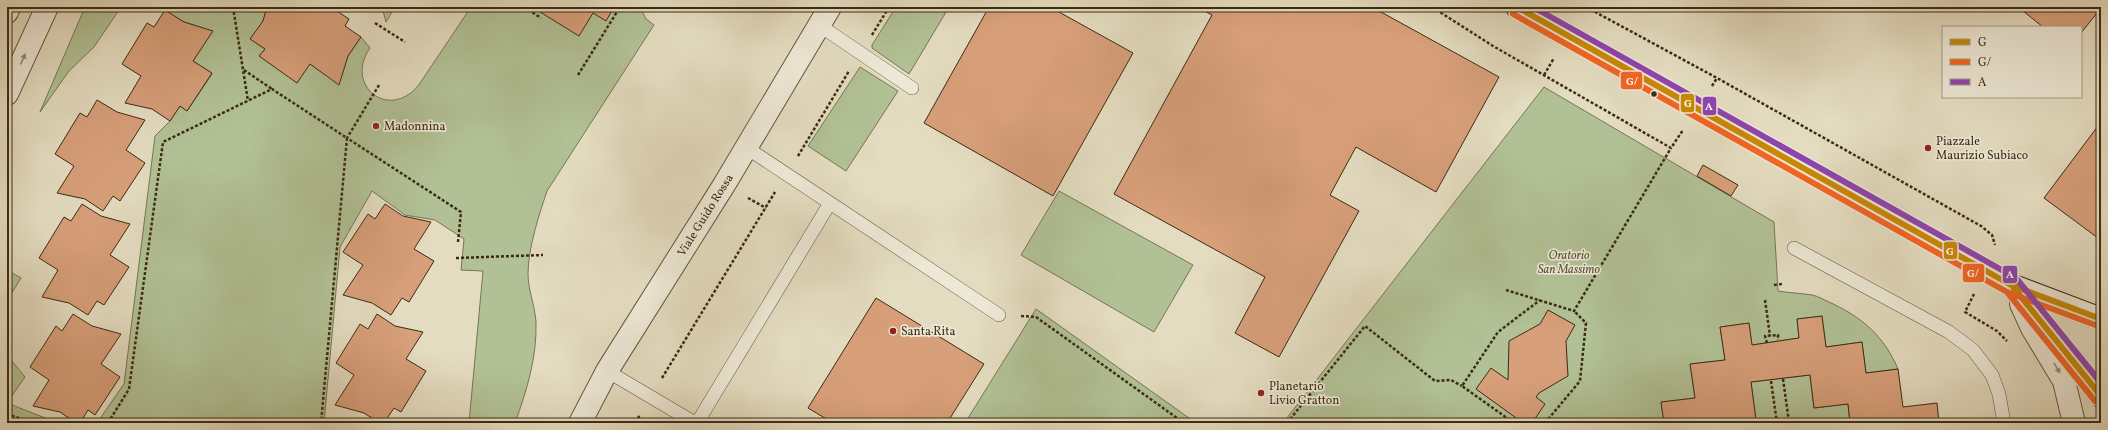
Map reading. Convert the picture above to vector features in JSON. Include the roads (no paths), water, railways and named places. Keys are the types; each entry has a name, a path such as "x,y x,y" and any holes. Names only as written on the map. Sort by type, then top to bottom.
{"main road":[{"path":"7,12 9,7"},
{"path":"7,94 47,7"},
{"name":"Viale Guido Rossa","path":"580,423 607,370 746,148 830,7"},
{"path":"1517,7 2011,285 2101,319"},
{"path":"2011,285 2101,396"},
{"path":"2011,285 2032,328 2064,381 2074,423"}],"lane":[{"path":"819,25 912,88"},
{"path":"746,148 999,315"},
{"path":"607,370 696,423 830,203"},
{"path":"1794,248 1949,332 1973,350 1992,375 1999,394 2004,423"}],"place":[{"name":"Madonnina","path":"376,126"},
{"name":"Piazzale Maurizio Subiaco","path":"1928,148"},
{"name":"Santa Rita","path":"893,331"},
{"name":"Planetario Livio Gratton","path":"1261,393"}],"park label":[{"name":"Oratorio San Massimo","path":"1569,262"}]}
